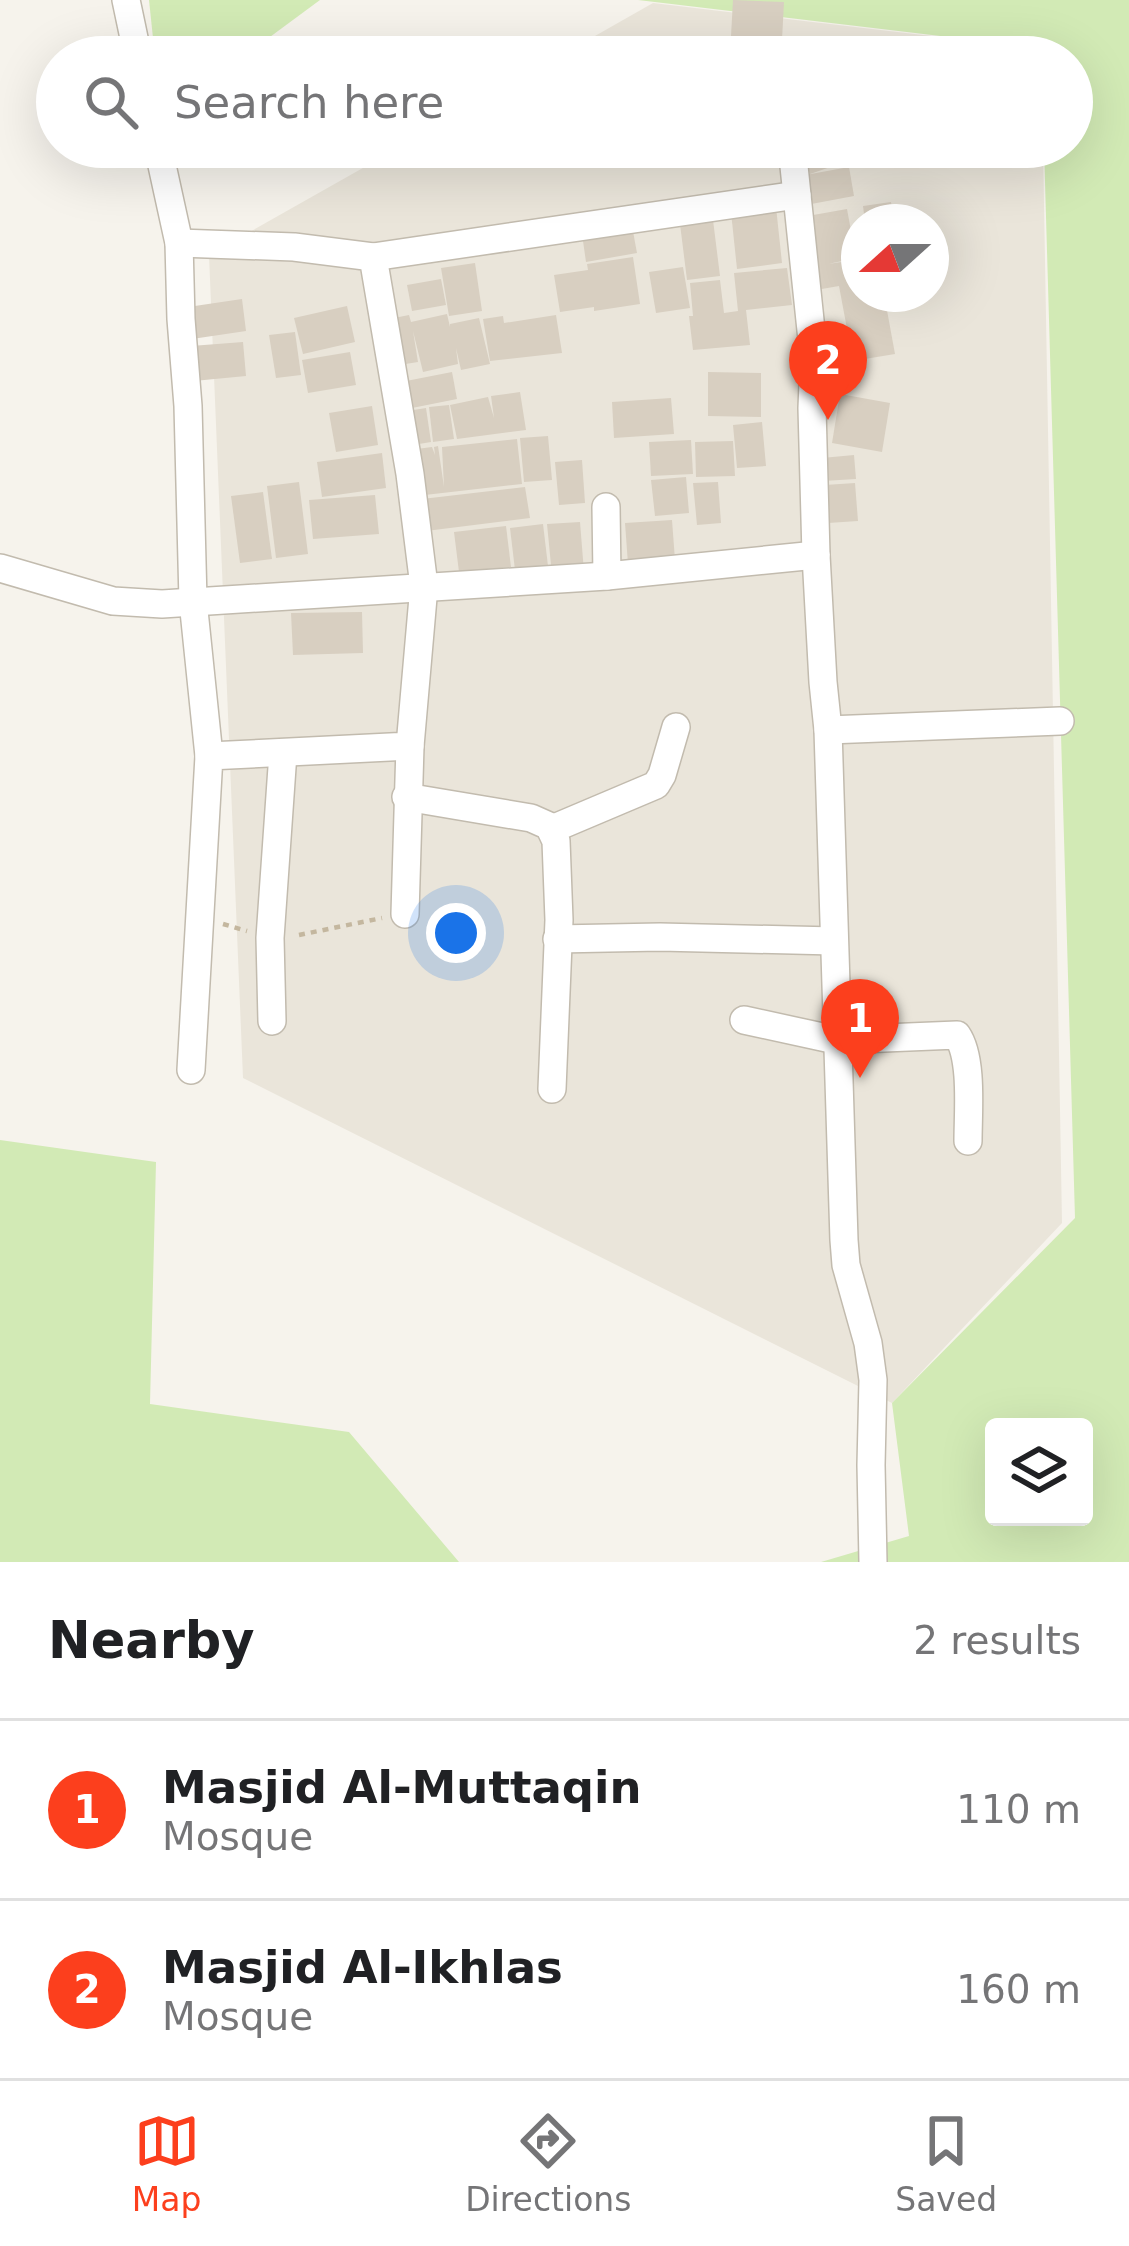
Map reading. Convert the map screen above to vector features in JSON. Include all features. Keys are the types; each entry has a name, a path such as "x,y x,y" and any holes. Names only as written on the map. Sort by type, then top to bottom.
{"street":[{"path":"125,0 133,36"},
{"path":"163,168 179,243 193,601 208,756 191,1070"},
{"path":"794,168 814,359 816,555 828,730 846,1265 873,1380 873,1562"},
{"path":"179,243 294,247 373,257 797,195"},
{"path":"373,257 424,586 406,797 405,914"},
{"path":"606,507 607,576"},
{"path":"0,568 112,601 141,604 607,576 816,555"},
{"path":"828,730 1060,721"},
{"path":"551,829 656,785 676,728"},
{"path":"208,756 410,746"},
{"path":"272,1021 270,938 283,753"},
{"path":"406,797 531,818 551,829 556,841 557,939 552,1089"},
{"path":"557,939 834,940"},
{"path":"744,1020 836,1040 959,1036 967,1077 968,1141"}],"path":[{"path":"200,917 270,938 405,914"}],"shaded area":[{"path":"653,3 932,36 595,36"},
{"path":"363,168 1043,168 1062,1223 892,1403 243,1078 209,255"}],"green space":[{"path":"149,0 320,0 271,36 153,36"},
{"path":"638,0 1129,0 1129,1562 821,1562 909,1536 892,1403 1075,1218 1045,168 1093,168 1093,36 940,36"},
{"path":"0,1140 156,1162 150,1404 349,1432 459,1562 0,1562"}],"building":[{"path":"733,0 784,2 782,36 731,36"},
{"path":"849,168 854,196 806,205 800,176"},
{"path":"776,207 782,263 737,269 731,212"},
{"path":"841,210 841,261 828,264 841,262 841,297 839,286 816,290 802,217"},
{"path":"712,212 720,276 687,280 679,216"},
{"path":"632,226 637,253 586,262 582,234"},
{"path":"633,257 640,304 560,312 554,275"},
{"path":"475,263 482,311 449,316 441,268"},
{"path":"683,267 690,308 656,313 649,272"},
{"path":"787,268 792,305 746,310 750,345 693,350 690,283 720,280 724,313 738,311 734,273"},
{"path":"441,279 446,305 412,311 407,285"},
{"path":"242,299 246,331 192,339 188,307"},
{"path":"347,306 355,342 303,354 294,318"},
{"path":"844,312 887,312 895,354 853,361"},
{"path":"447,314 450,327 479,318 490,364 461,370 456,348 458,364 423,372 413,331 418,362 393,366 384,320 409,315 411,322"},
{"path":"556,315 562,353 490,361 483,319 503,316 504,323"},
{"path":"295,332 301,375 276,378 269,335"},
{"path":"243,342 246,376 194,381 191,346"},
{"path":"350,352 356,385 308,393 302,360"},
{"path":"452,372 457,399 407,409 401,382"},
{"path":"708,372 761,373 761,417 708,416"},
{"path":"520,392 526,430 457,439 450,405 488,397 494,418 491,396"},
{"path":"840,394 890,403 882,452 832,443"},
{"path":"671,398 674,434 614,438 612,402"},
{"path":"449,405 454,439 433,442 429,407"},
{"path":"372,406 378,445 336,452 329,413"},
{"path":"426,408 431,442 407,446 401,412"},
{"path":"762,422 766,466 737,468 733,425"},
{"path":"548,436 552,480 524,482 520,438"},
{"path":"517,439 522,484 416,496 409,450 432,447 435,455 438,446 444,487 442,447"},
{"path":"691,440 693,474 651,476 649,442"},
{"path":"733,441 735,476 696,477 695,442"},
{"path":"382,453 386,488 322,497 317,462"},
{"path":"854,455 856,479 823,481 822,458"},
{"path":"582,460 585,503 559,505 555,462"},
{"path":"686,477 689,513 655,516 651,480"},
{"path":"299,482 308,554 276,558 267,486"},
{"path":"718,482 721,523 697,525 693,483"},
{"path":"855,483 858,521 828,523 825,485"},
{"path":"525,487 530,518 426,531 422,499"},
{"path":"263,492 272,559 240,563 231,496"},
{"path":"375,495 379,534 313,539 309,500"},
{"path":"672,520 675,560 628,564 625,523"},
{"path":"580,522 584,572 552,575 547,524"},
{"path":"543,524 548,566 515,570 510,528"},
{"path":"506,526 511,567 459,572 454,532"},
{"path":"362,612 363,653 293,655 291,613"}],"place":[{"name":"Masjid Al-Ikhlas","path":"828,420"},
{"name":"Masjid Al-Muttaqin","path":"860,1078"}]}
